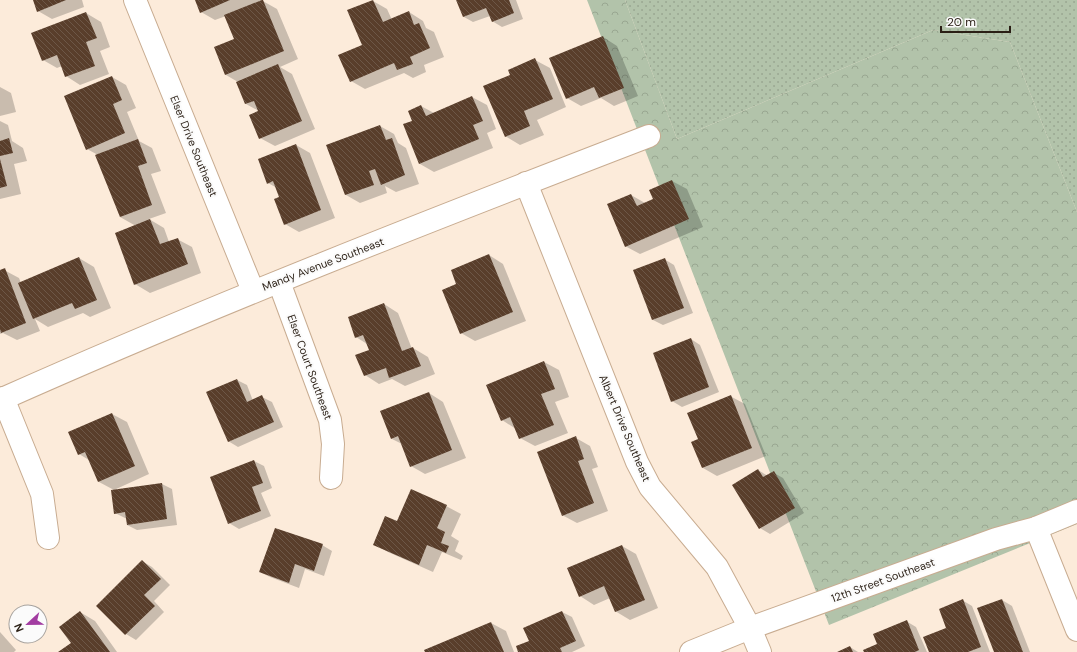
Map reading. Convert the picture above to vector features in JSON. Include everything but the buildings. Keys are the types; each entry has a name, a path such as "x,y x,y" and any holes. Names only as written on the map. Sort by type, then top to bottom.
{"street":[{"name":"Elser Drive Southeast","path":"136,0 253,291"},
{"name":"Mandy Avenue Southeast","path":"2,399 253,291 649,136"},
{"name":"Albert Drive Southeast","path":"526,183 637,462 650,487 717,567 750,628 760,652"},
{"name":"Elser Court Southeast","path":"279,282 330,420 333,444 331,478"},
{"path":"2,399 42,494 48,538"},
{"name":"12th Street Southeast","path":"691,652 750,628 996,539 1036,528 1077,511"},
{"path":"1036,528 1077,630"}],"green space":[{"path":"587,0 625,0 677,139 933,30 1010,42 1077,212 1077,524 829,625"},
{"path":"625,0 1077,0 1077,212 1010,42 933,30 677,139"}]}
